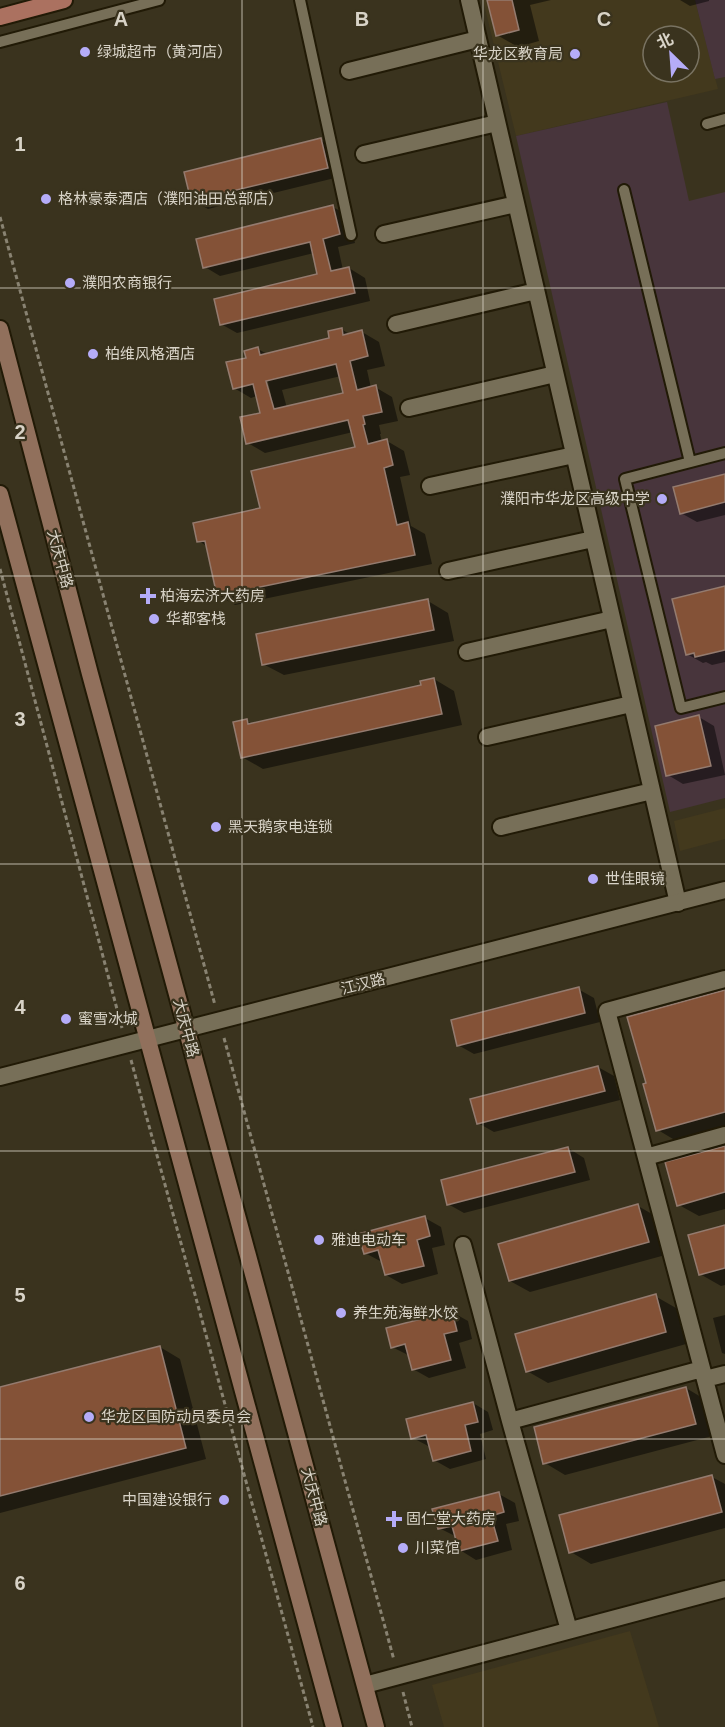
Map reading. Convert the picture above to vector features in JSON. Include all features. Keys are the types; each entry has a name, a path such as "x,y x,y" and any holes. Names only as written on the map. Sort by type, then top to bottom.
{"main road":[{"path":"0,17 64,0"},
{"name":"大庆中路","path":"0,329 90,674 376,1727"},
{"path":"0,496 334,1727"}],"street":[{"path":"469,0 678,903"},
{"path":"349,72 478,39"},
{"path":"364,154 497,123"},
{"path":"384,234 516,204"},
{"path":"396,324 536,291"},
{"path":"409,408 555,374"},
{"path":"430,486 574,455"},
{"path":"448,571 593,539"},
{"path":"467,652 612,619"},
{"path":"487,737 631,704"},
{"path":"501,827 652,791"},
{"name":"江汉路","path":"0,1077 725,890"},
{"path":"725,979 607,1011 725,1455"},
{"path":"646,1157 725,1135"},
{"path":"463,1245 569,1630"},
{"path":"510,1421 703,1374 725,1374"},
{"path":"365,1685 725,1589"}],"lane":[{"path":"0,42 159,0"},
{"path":"300,0 351,235"},
{"path":"707,123 725,119"},
{"path":"624,190 690,462"},
{"path":"725,453 625,479 681,708 725,697"}],"path":[{"path":"0,217 412,1727"},
{"path":"0,569 126,1044 313,1727"}],"shaded area":[{"name":"华龙区教育局","path":"483,0 695,0 718,89 516,136"},
{"path":"695,0 725,0 725,77 715,79"},
{"name":"濮阳市华龙区高级中学","path":"667,102 689,201 725,192 725,798 670,812 516,136"},
{"path":"725,808 725,839 680,851 674,821"},
{"path":"630,1631 659,1727 444,1727 432,1685"}],"building":[{"path":"487,0 512,0 519,30 496,36"},
{"path":"321,138 328,168 191,201 184,172"},
{"path":"333,205 340,234 323,239 331,271 349,267 355,293 220,325 214,299 317,274 310,242 203,268 196,239"},
{"path":"342,328 343,335 362,330 368,356 350,361 357,390 376,385 382,412 363,416 365,424 363,425 368,444 387,439 393,465 384,468 397,525 408,522 415,555 217,596 205,541 197,542 193,523 260,508 251,471 355,447 348,420 246,444 240,417 260,413 253,384 233,389 226,362 246,358 244,351 258,347 260,355 329,338 328,331","holes":["336,364 343,393 274,409 266,381"]},
{"path":"725,474 725,502 680,514 673,487"},
{"path":"725,586 725,650 695,657 694,653 686,655 672,599"},
{"path":"428,599 434,630 262,665 256,634"},
{"path":"434,678 442,714 241,758 233,722 247,719 248,724 421,685 420,681"},
{"path":"699,715 711,766 666,776 655,726"},
{"path":"579,987 585,1013 457,1046 451,1020"},
{"path":"725,990 725,1112 656,1131 643,1084 646,1083 627,1017"},
{"path":"598,1066 605,1091 477,1124 470,1099"},
{"path":"725,1146 725,1192 677,1206 665,1162"},
{"path":"568,1147 575,1172 447,1205 441,1180"},
{"path":"638,1204 649,1242 509,1281 498,1244"},
{"path":"425,1216 430,1236 417,1240 424,1266 385,1275 378,1250 364,1254 358,1234"},
{"path":"725,1225 725,1268 699,1275 688,1235"},
{"path":"656,1294 666,1332 526,1372 515,1334"},
{"path":"452,1311 457,1331 444,1334 451,1360 412,1370 405,1344 391,1348 386,1328"},
{"name":"华龙区国防动员委员会","path":"160,1346 186,1448 0,1496 0,1387"},
{"path":"686,1387 696,1424 543,1464 534,1427"},
{"path":"473,1402 478,1422 465,1425 471,1451 433,1461 426,1435 411,1439 406,1419"},
{"path":"712,1475 722,1512 569,1553 559,1515"},
{"path":"499,1492 504,1512 491,1516 498,1541 459,1551 452,1526 438,1529 432,1509"}],"place":[{"name":"绿城超市（黄河店）","path":"85,52"},
{"name":"华龙区教育局","path":"575,54"},
{"name":"格林豪泰酒店（濮阳油田总部店）","path":"46,199"},
{"name":"濮阳农商银行","path":"70,283"},
{"name":"柏维风格酒店","path":"93,354"},
{"name":"濮阳市华龙区高级中学","path":"662,499"},
{"name":"柏海宏济大药房","path":"148,596"},
{"name":"华都客栈","path":"154,619"},
{"name":"黑天鹅家电连锁","path":"216,827"},
{"name":"世佳眼镜","path":"593,879"},
{"name":"蜜雪冰城","path":"66,1019"},
{"name":"雅迪电动车","path":"319,1240"},
{"name":"养生苑海鲜水饺","path":"341,1313"},
{"name":"华龙区国防动员委员会","path":"89,1417"},
{"name":"中国建设银行","path":"224,1500"},
{"name":"固仁堂大药房","path":"394,1519"},
{"name":"川菜馆","path":"403,1548"}]}
